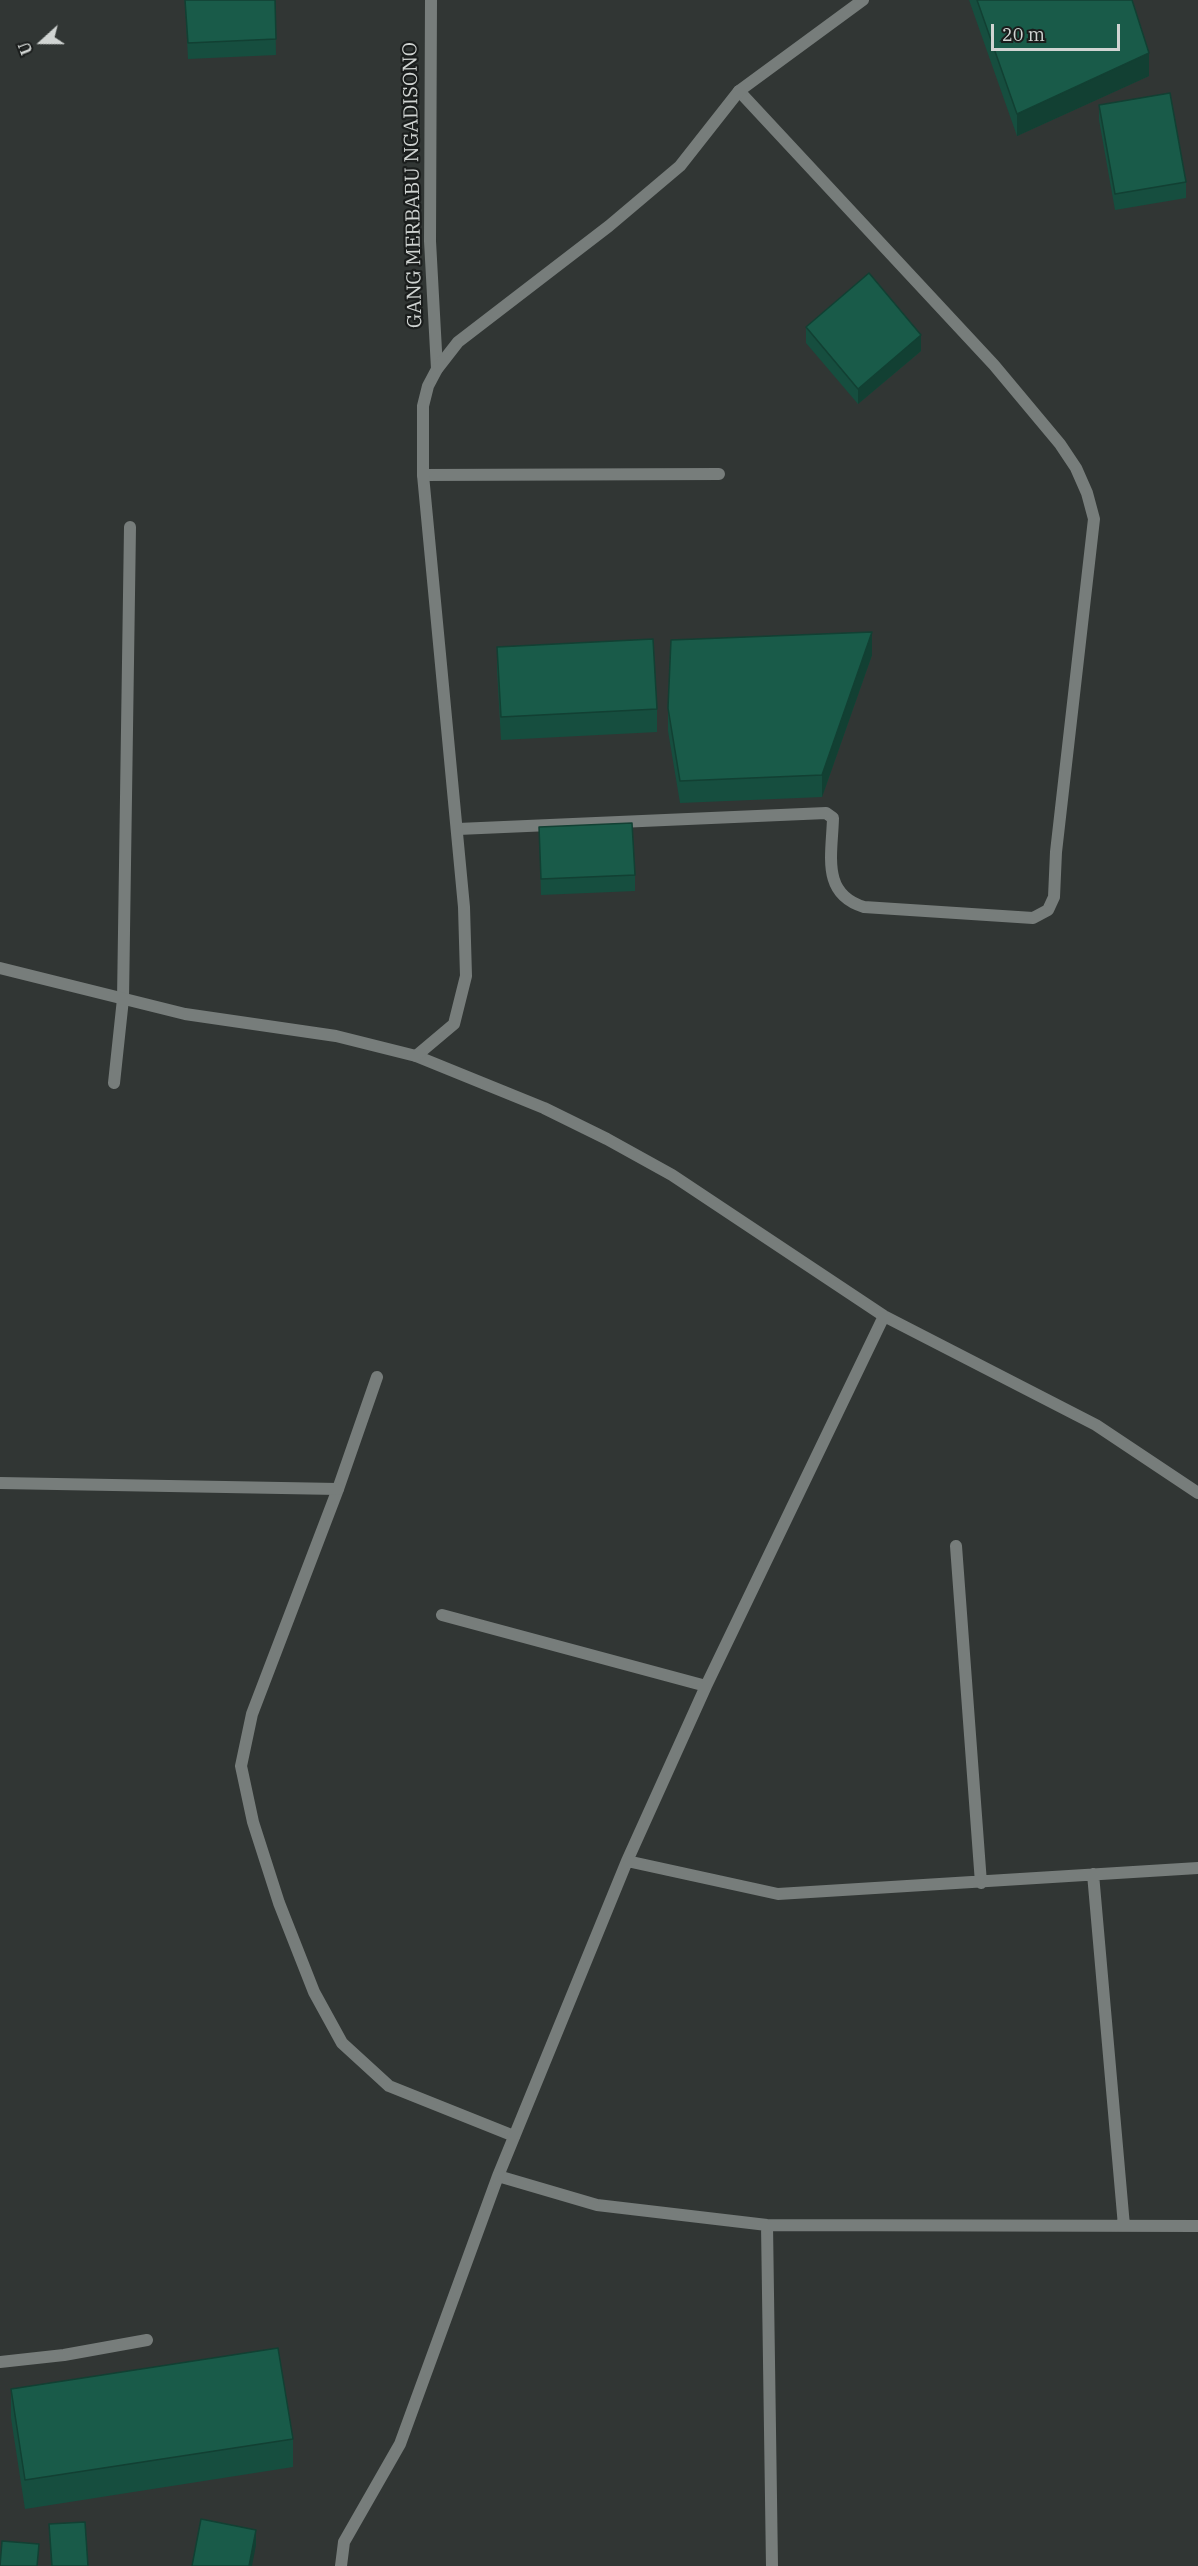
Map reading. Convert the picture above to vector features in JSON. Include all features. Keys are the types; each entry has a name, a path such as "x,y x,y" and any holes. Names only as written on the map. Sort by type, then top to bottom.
{"street":[{"name":"GANG MERBABU NGADISONO","path":"431,0 430,241 436,369"},
{"path":"416,1056 454,1024 466,976 458,829 423,475 423,406 436,369 458,342 609,226 680,166 739,91 863,0"},
{"path":"458,829 826,813 833,818 832,875 837,892 849,903 864,907 1033,918 1048,910 1054,897 1056,852 1094,519 1087,493 1076,468 1060,444 994,365 739,91"},
{"path":"423,475 719,474"},
{"path":"114,1083 123,999 130,527"},
{"path":"0,968 185,1014 336,1036 416,1056 544,1108 672,1175 884,1316 1096,1425 1198,1493"},
{"path":"341,2566 344,2542 399,2444 498,2176 627,1862 706,1686 884,1316"},
{"path":"377,1377 338,1489 252,1714 241,1766 253,1822 279,1903 314,1992 342,2043 389,2086 514,2136"},
{"path":"0,1483 338,1489"},
{"path":"956,1546 981,1883"},
{"path":"442,1615 706,1686"},
{"path":"627,1862 778,1894 1198,1868"},
{"path":"1094,1874 1124,2226"},
{"path":"498,2176 597,2205 767,2225 1198,2226"},
{"path":"767,2225 772,2566"},
{"path":"0,2362 64,2355 147,2340"}],"building":[{"path":"185,0 275,0 276,39 188,43"},
{"path":"977,0 1132,0 1149,53 1017,114"},
{"path":"1170,93 1186,182 1115,194 1099,105"},
{"path":"869,273 921,335 858,389 806,327"},
{"path":"872,632 822,775 680,781 668,708 671,640"},
{"path":"653,639 657,709 501,717 497,647"},
{"path":"632,823 635,875 541,879 539,827"},
{"path":"278,2348 293,2439 25,2480 11,2389"},
{"path":"201,2519 256,2530 249,2566 192,2566"},
{"path":"85,2522 88,2566 52,2566 49,2524"},
{"path":"2,2541 39,2544 37,2566 0,2566"}]}
